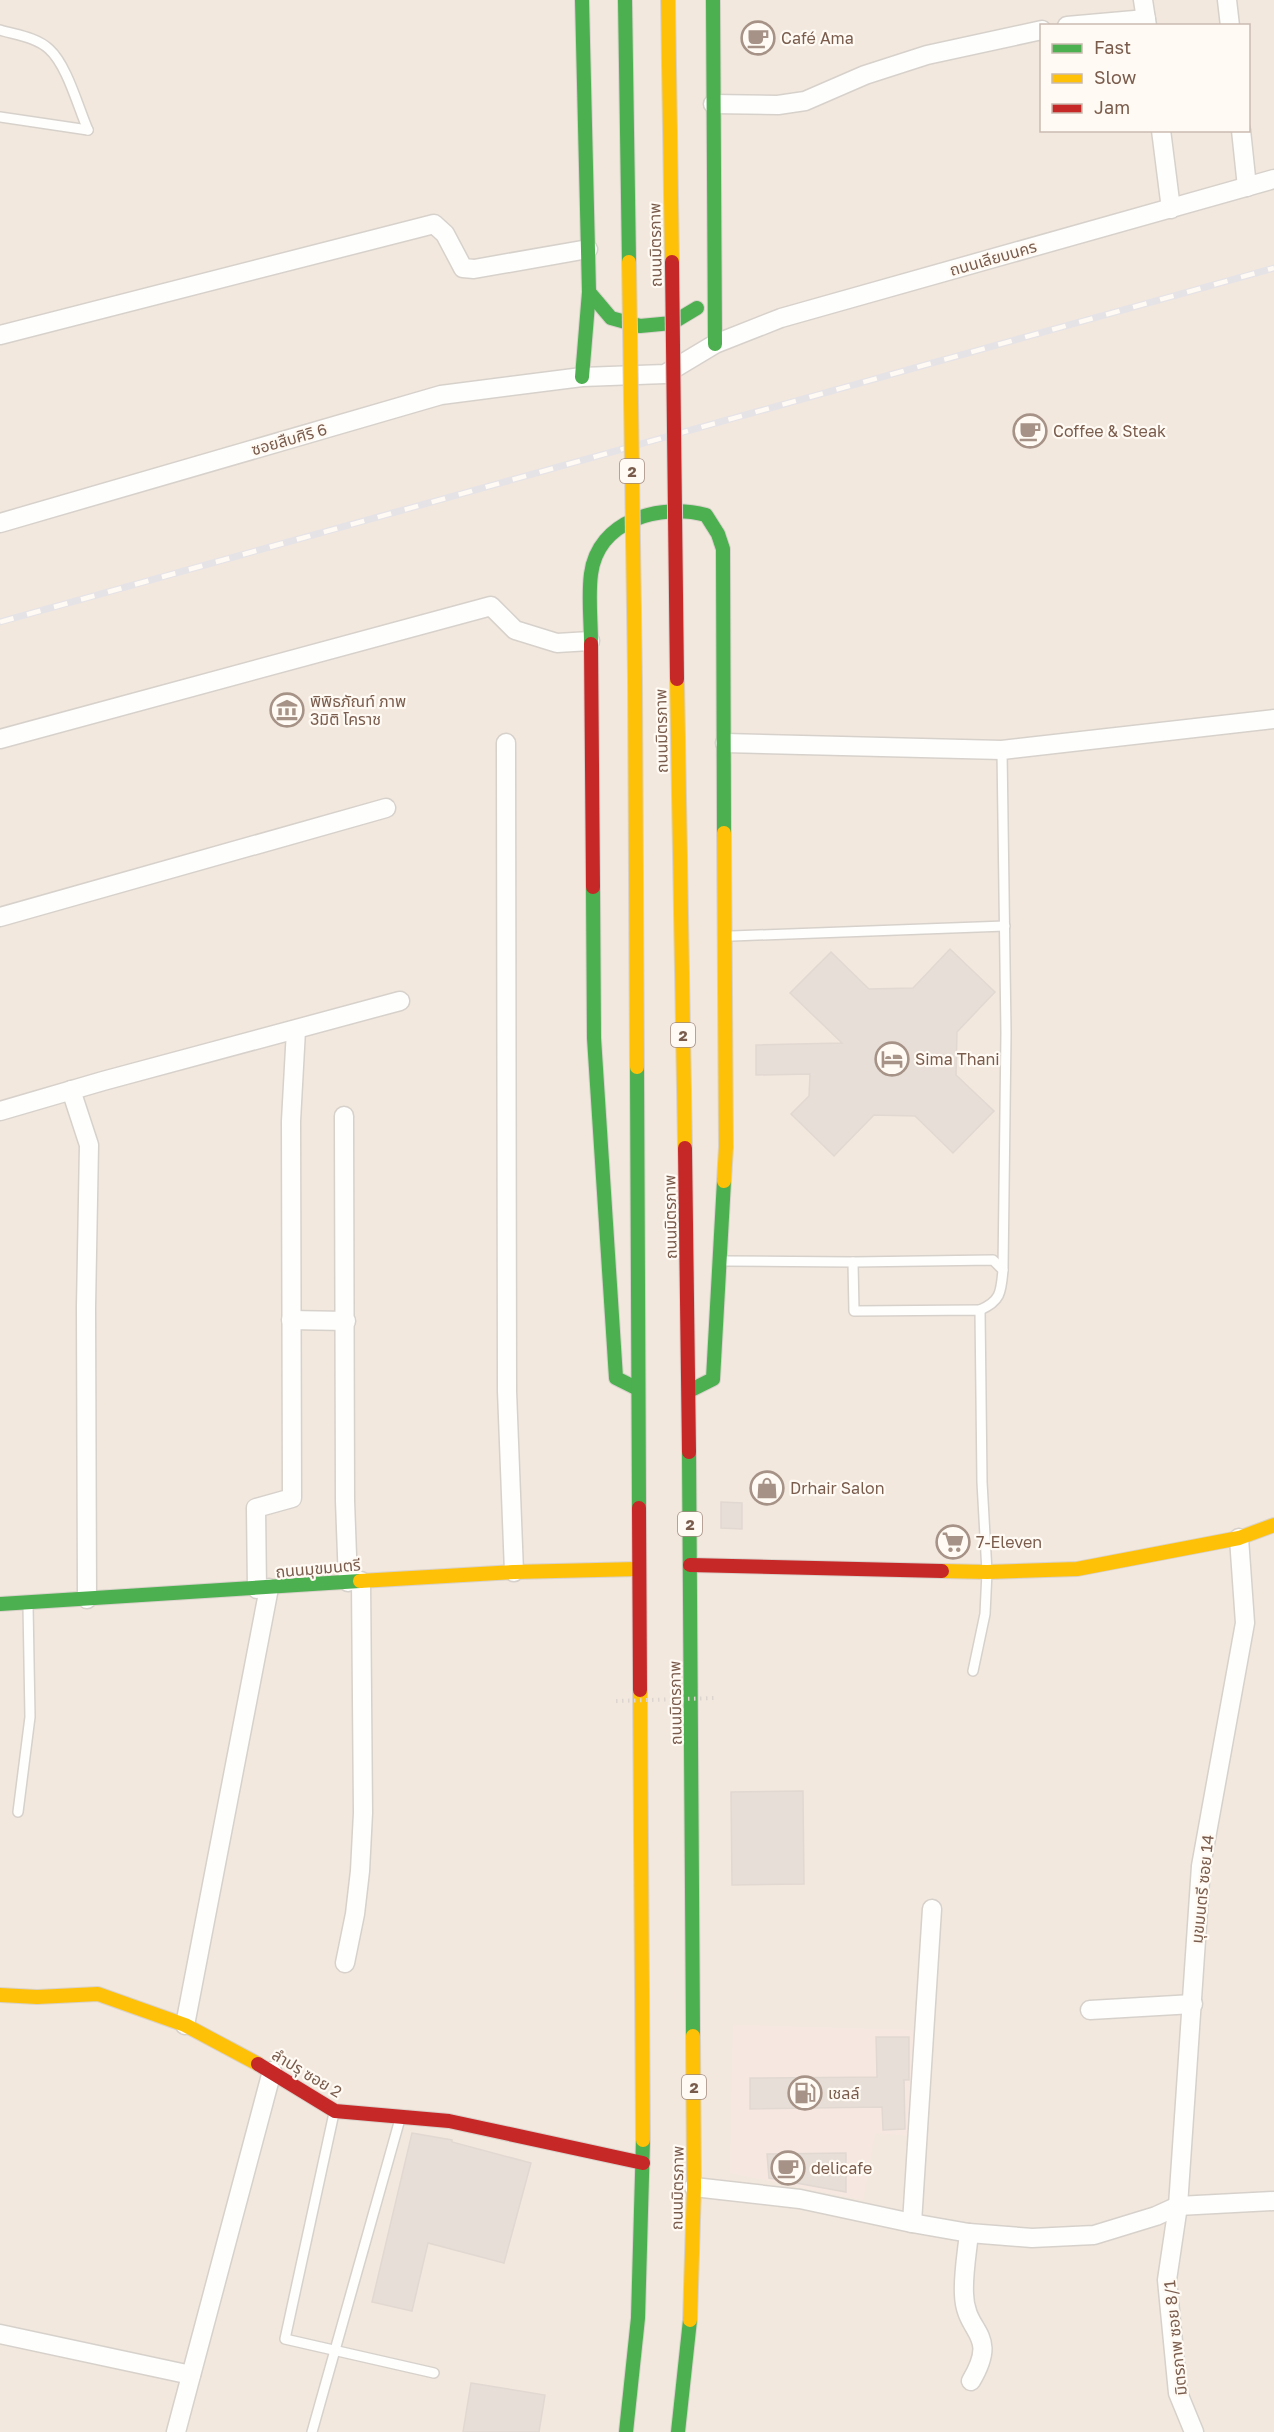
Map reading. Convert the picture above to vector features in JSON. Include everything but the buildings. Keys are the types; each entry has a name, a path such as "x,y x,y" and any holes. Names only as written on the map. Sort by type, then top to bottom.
{"main road":[{"path":"582,0 589,292 582,377"},
{"name":"ถนนมิตรภาพ","path":"625,0 635,680 643,2163 638,2318 626,2432"},
{"name":"ถนนมิตรภาพ","path":"668,0 689,1390 694,2187 690,2322 678,2432"},
{"path":"713,0 714,344"},
{"path":"589,292 611,318 640,326 672,323 698,307 714,288"},
{"path":"638,1389 615,1378 605,1180 594,1038 591,574 600,546 618,527 645,515 687,510 706,515 718,534 723,549 726,936 726,1147 713,1379 689,1390"},
{"path":"690,1565 987,1572 1077,1569 1239,1538 1274,1525"},
{"name":"ถนนมุขมนตรี","path":"0,1604 514,1572 638,1569"},
{"name":"ลำปรุ ซอย 2","path":"0,1995 37,1997 98,1994 185,2025 272,2071 335,2111 449,2121 643,2163"}],"street":[{"path":"1106,24 1146,22 1143,0"},
{"path":"1227,0 1230,24"},
{"path":"713,104 778,105 806,101 866,75 927,55 1040,30"},
{"path":"1161,132 1171,209"},
{"path":"1241,132 1247,187"},
{"name":"ถนนเลียบนคร","path":"582,377 665,374 714,344 781,318 1274,179"},
{"path":"0,335 434,224 445,234 463,268 474,269 588,249"},
{"name":"ซอยสืบศิริ 6","path":"0,523 441,395 582,377"},
{"path":"0,739 491,606 515,630 557,643 590,641"},
{"path":"725,743 1002,750 1274,719"},
{"path":"506,743 507,1379 514,1572"},
{"path":"0,917 386,808"},
{"path":"0,1111 400,1001"},
{"path":"185,2025 263,1589 256,1508 292,1498 291,1121 296,1030"},
{"path":"71,1090 89,1145 86,1307 87,1599"},
{"path":"344,1116 345,1501 355,1581 363,1813 355,1914 345,1963"},
{"path":"291,1320 346,1321"},
{"name":"มุขมนตรี ซอย 14","path":"1178,2206 1201,1866 1245,1623 1239,1538"},
{"path":"912,2223 932,1909"},
{"path":"1090,2010 1192,2004"},
{"path":"176,2432 272,2071"},
{"path":"694,2187 800,2199 969,2233 1032,2238 1094,2235 1156,2216 1178,2206 1274,2200"},
{"name":"มิตรภาพ ซอย 8/1","path":"1178,2206 1167,2280 1178,2393 1194,2432"},
{"path":"969,2233 964,2294 966,2306 984,2350 981,2364 970,2381"},
{"path":"0,2334 191,2375"}],"lane":[{"path":"0,30 34,40 49,49 62,66 88,130 0,117"},
{"path":"853,1262 854,1311 980,1310 994,1304 1002,1287 1006,1033 1002,750"},
{"path":"726,936 1005,926"},
{"path":"720,1261 993,1260 1003,1270"},
{"path":"973,1671 985,1614 987,1572 982,1482 980,1310"},
{"path":"18,1812 30,1717 28,1603"},
{"path":"335,2111 285,2339 434,2373"},
{"path":"312,2432 400,2116"}],"path":[{"path":"616,1701 715,1698"}],"shaded area":[{"path":"0,0 1274,0 1274,2432 0,2432"},
{"path":"733,2025 918,2030 911,2136 875,2133 863,2200 730,2173"}],"railway":[{"path":"0,622 1274,268"}],"traffic: fast":[{"path":"582,0 589,292 582,377"},
{"path":"625,0 629,262"},
{"path":"713,0 715,344"},
{"path":"589,292 611,318 640,326 672,323 697,308"},
{"path":"591,644 591,574 596,555 605,540 618,528 651,514 688,512 706,515 718,534 723,549 724,833"},
{"path":"593,887 594,1038 616,1378 638,1389"},
{"path":"637,1067 639,1508"},
{"path":"689,1391 713,1379 724,1181"},
{"path":"689,1452 693,2036"},
{"path":"0,1604 360,1581"},
{"path":"626,2432 638,2318 643,2140"},
{"path":"678,2432 690,2320"}],"traffic: slow":[{"path":"668,0 672,262"},
{"path":"629,262 635,680"},
{"path":"677,679 685,1148"},
{"path":"635,680 637,1067"},
{"path":"724,833 726,1147 724,1181"},
{"path":"942,1571 1077,1569 1239,1538 1274,1525"},
{"path":"360,1581 514,1572 638,1569"},
{"path":"640,1690 643,2140"},
{"path":"0,1995 37,1997 98,1994 185,2025 258,2064"},
{"path":"690,2320 694,2187 693,2036"}],"traffic: jam":[{"path":"672,262 677,679"},
{"path":"591,644 593,887"},
{"path":"685,1148 689,1452"},
{"path":"639,1508 640,1690"},
{"path":"690,1565 942,1571"},
{"path":"258,2064 335,2111 449,2121 643,2163"}],"place":[{"name":"Café Ama","path":"758,38"},
{"name":"Coffee & Steak","path":"1030,431"},
{"name":"พิพิธภัณท์ ภาพ 3มิติ โคราช","path":"287,710"},
{"name":"Sima Thani","path":"892,1059"},
{"name":"Drhair Salon","path":"767,1488"},
{"name":"7-Eleven","path":"953,1542"},
{"name":"เชลล์","path":"805,2093"},
{"name":"delicafe","path":"788,2168"}]}
